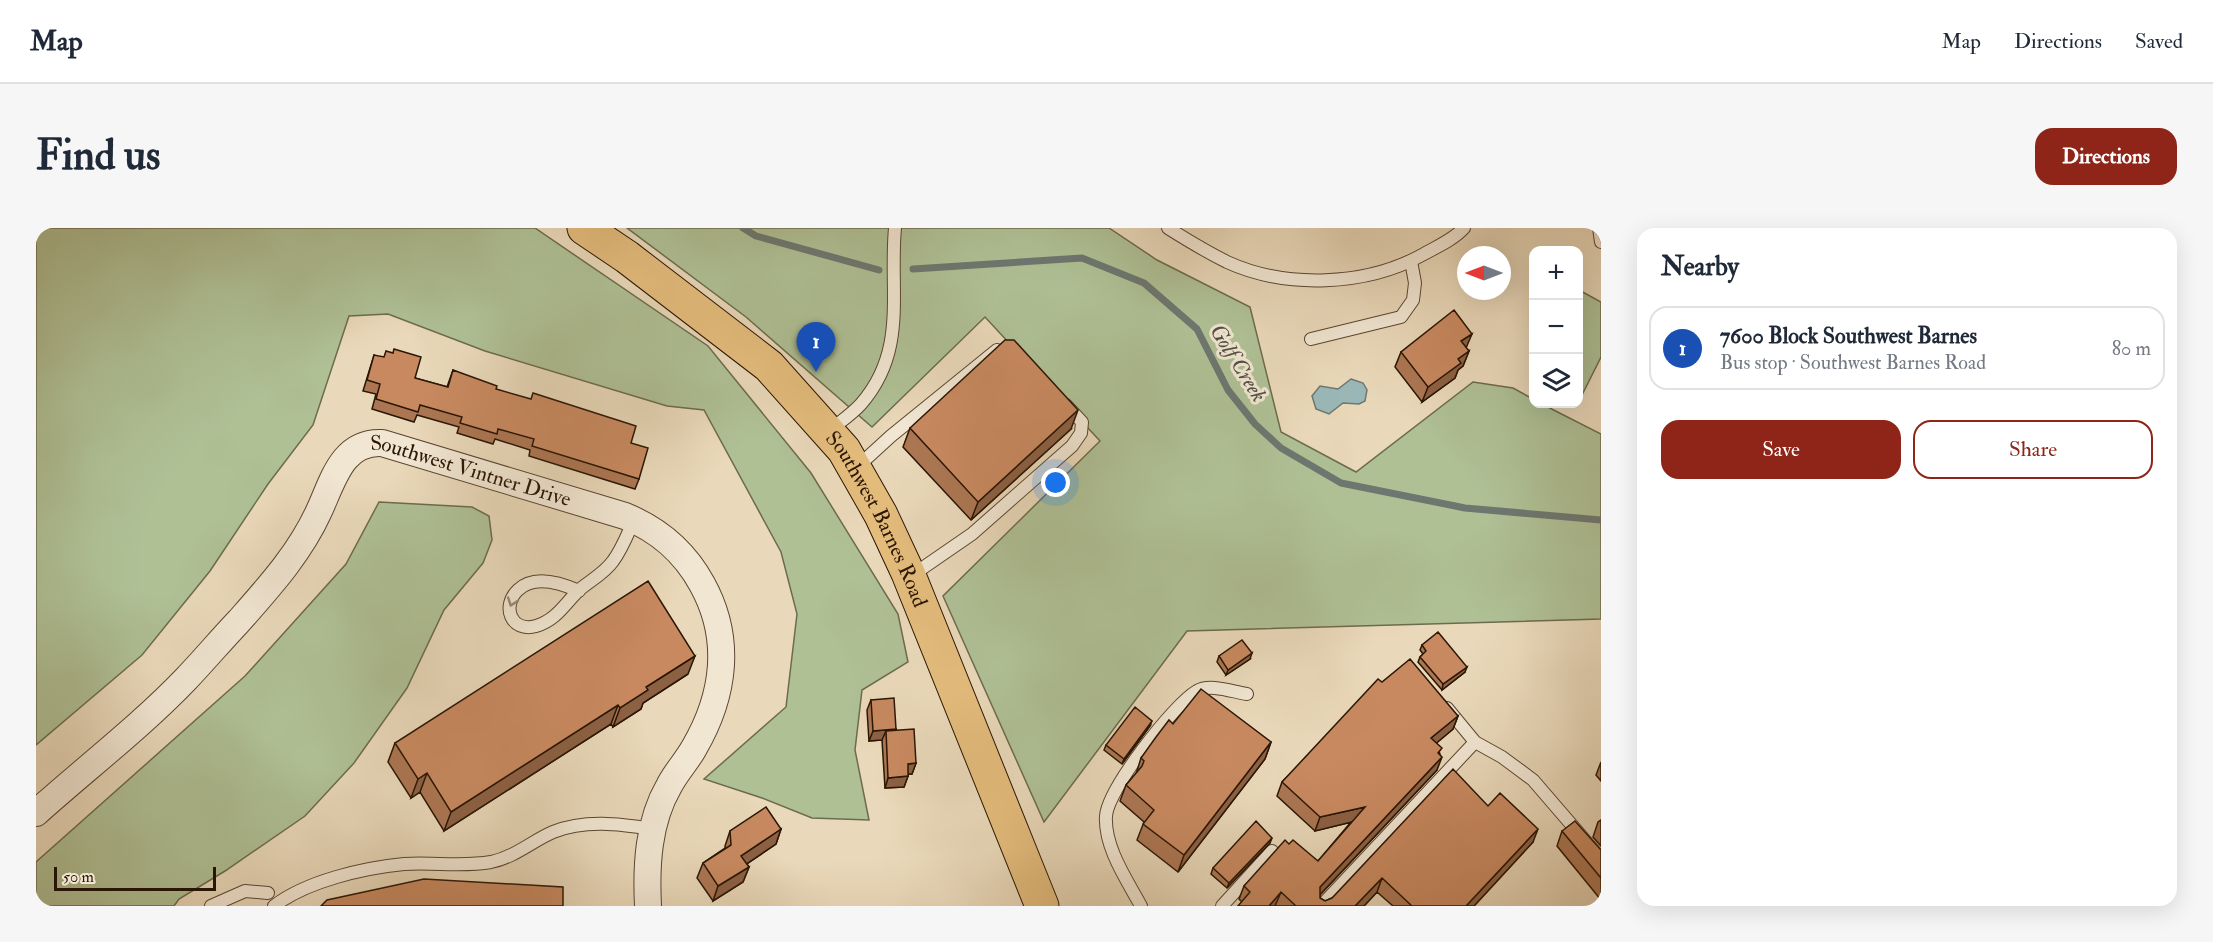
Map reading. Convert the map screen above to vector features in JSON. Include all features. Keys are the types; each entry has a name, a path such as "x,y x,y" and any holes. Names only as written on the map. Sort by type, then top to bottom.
{"main road":[{"name":"Southwest Barnes Road","path":"584,228 627,257 769,366 829,431 881,515 910,577 1042,906"}],"street":[{"name":"Southwest Vintner Drive","path":"36,813 185,680 270,586 294,555 315,520 341,462 358,447 369,442 396,446 634,520 653,529 674,545 692,566 714,606 723,644 722,677 710,715 694,748 668,787 653,829 647,859 648,906"}],"lane":[{"path":"829,431 861,405 882,372 893,339 896,228"},
{"path":"1168,228 1229,263 1271,275 1308,279 1369,276 1411,261 1458,235 1464,228"},
{"path":"1599,228 1601,242"},
{"path":"1311,339 1401,317 1413,300 1416,283 1411,261"},
{"path":"854,470 891,436 994,351 1015,351"},
{"path":"910,577 972,534 1072,446 1081,433 1082,422 1060,398"},
{"path":"579,591 551,581 522,585 513,594 508,612 518,625 533,627 555,617 579,591 613,561 634,520"},
{"path":"1141,906 1114,854 1106,829 1108,805 1114,791 1130,764 1185,701 1199,690 1214,688 1247,694"},
{"path":"1438,698 1475,742 1502,756 1533,780 1601,859"},
{"path":"1321,906 1475,742"},
{"path":"274,906 286,897 318,883 362,872 402,864 491,862 508,857 552,832 573,826 624,824 653,829"},
{"path":"1222,906 1272,851"},
{"path":"211,906 245,891 268,893"}],"green space":[{"path":"36,228 535,228 708,346 811,473 898,614 908,662 862,690 855,750 869,820 812,818 762,798 704,779 786,707 797,614 781,552 704,410 667,406 485,351 388,314 349,316 313,425 268,484 210,571 142,655 36,745"},
{"path":"627,228 1109,228 1157,260 1250,307 1281,432 1356,472 1473,382 1513,388 1529,397 1529,408 1550,408 1601,434 1601,619 1187,631 1044,822 943,596 1100,441 985,317 872,427 746,317"},
{"path":"1583,292 1601,302 1601,357 1583,393"},
{"path":"379,502 472,507 489,516 492,540 483,563 444,610 407,688 354,763 305,816 225,871 179,899 174,906 36,906 36,862 245,676 346,564"}],"water":[{"path":"1351,379 1363,383 1367,390 1365,401 1359,404 1343,403 1329,414 1316,409 1312,396 1320,386 1338,389"}],"building":[{"path":"1454,310 1472,334 1461,341 1469,351 1458,359 1461,363 1428,387 1401,352"},
{"path":"1005,340 1014,340 1078,410 978,502 910,428"},
{"path":"394,349 421,357 415,378 448,387 453,370 497,386 496,389 531,399 533,393 636,426 631,443 648,448 639,479 532,446 534,439 498,429 497,434 460,423 462,417 420,405 418,412 376,399 380,384 367,380 374,355 384,357 386,351 393,353"},
{"path":"648,581 695,656 646,687 648,690 620,708 618,705 451,812 427,773 418,779 395,743"},
{"path":"1438,632 1467,667 1443,684 1420,657 1426,651 1422,645"},
{"path":"1242,640 1252,653 1228,670 1219,656"},
{"path":"1410,659 1458,716 1431,738 1442,748 1438,753 1442,757 1320,887 1320,898 1325,901 1332,898 1453,769 1488,806 1500,793 1538,829 1466,906 1412,906 1382,878 1355,906 1296,906 1281,892 1269,906 1238,906 1250,892 1244,886 1285,840 1289,844 1293,840 1318,861 1365,807 1320,817 1282,782 1378,679 1382,682"},
{"path":"1201,689 1271,742 1184,855 1143,824 1154,810 1126,785 1142,766 1144,761 1141,758 1169,720 1173,724"},
{"path":"894,698 896,729 873,731 871,700"},
{"path":"1135,707 1152,721 1124,759 1106,745"},
{"path":"914,729 916,763 908,764 908,776 888,778 886,731"},
{"path":"766,807 781,829 741,856 749,867 718,886 703,863 731,845 730,831"},
{"path":"1256,821 1272,838 1229,883 1213,868"},
{"path":"1575,821 1601,850 1601,878 1562,831"},
{"path":"424,879 563,887 563,906 321,906 327,900"}],"waterway":[{"name":"Golf Creek","path":"743,228 756,236 879,270"},
{"name":"Golf Creek","path":"913,269 1082,258 1144,283 1197,329 1228,390 1255,424 1281,448 1341,483 1465,508 1601,520"}],"place":[{"name":"7600 Block Southwest Barnes","path":"816,372"}]}
